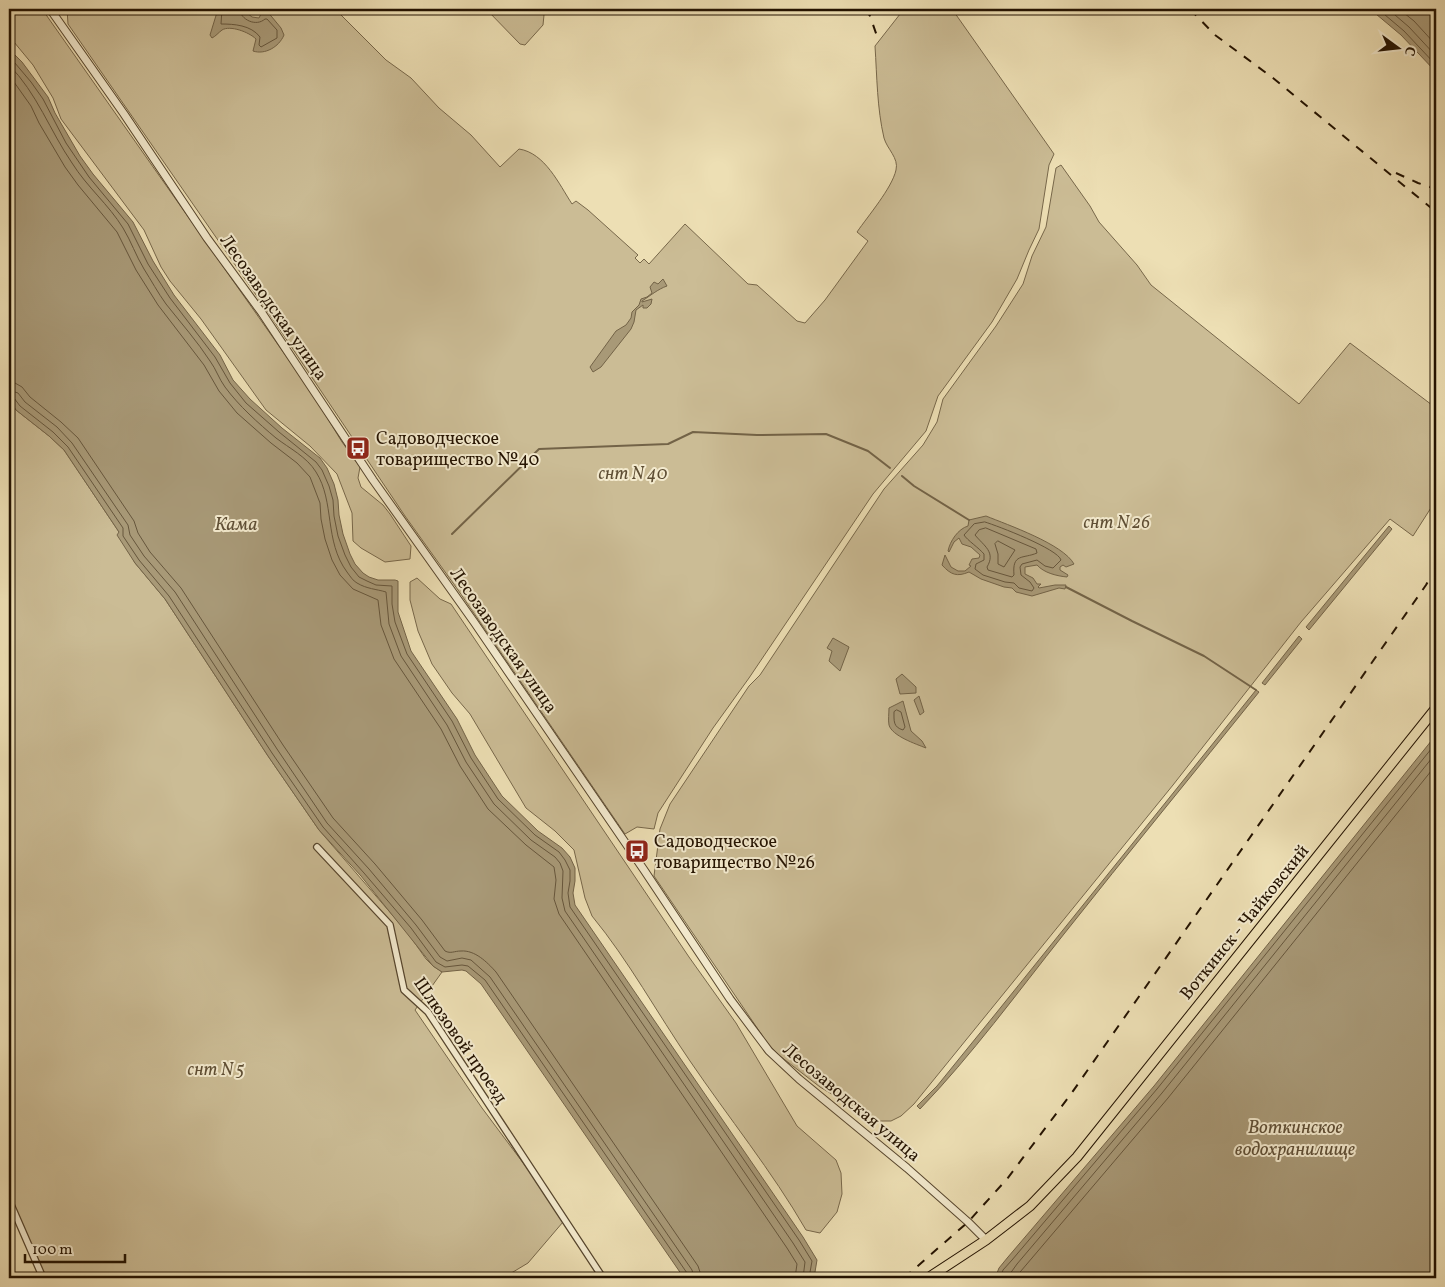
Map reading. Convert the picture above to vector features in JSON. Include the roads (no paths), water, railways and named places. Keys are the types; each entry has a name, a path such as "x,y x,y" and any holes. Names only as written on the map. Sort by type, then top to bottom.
{"main road":[{"name":"Воткинск - Чайковский","path":"928,1278 986,1240 1030,1206 1077,1157 1436,708"}],"street":[{"name":"Лесозаводская улица","path":"50,9 124,114 207,238 262,313 374,480 474,622 730,999 769,1051 799,1079 907,1168 986,1240"},
{"name":"Шлюзовой проезд","path":"318,846 390,925 404,990 428,1012 604,1278"},
{"path":"9,1200 43,1278"}],"water":[{"path":"218,9 242,9 252,17 259,18 262,12 267,11 281,28 284,35 279,43 271,49 262,52 253,51 256,39 239,30 225,29 212,38 210,35"},
{"path":"1370,9 1436,9 1436,72 1401,35"},
{"name":"Кама","path":"9,49 22,62 48,97 80,156 133,222 153,261 174,295 220,355 233,380 250,399 282,428 320,458 327,468 338,500 343,534 355,564 369,577 378,580 398,581 398,612 411,651 457,719 475,755 502,796 538,831 562,848 570,857 575,868 573,893 575,905 803,1237 817,1260 814,1278 684,1278 481,984 466,971 442,972 433,966 361,876 319,830 165,599 135,563 117,535 119,532 64,450 16,410 9,398"},
{"path":"663,279 667,286 642,301 652,299 651,304 647,308 643,308 643,305 636,310 631,329 601,367 593,372 590,367 616,331 626,325 641,299 652,293 650,287 654,282 658,284"},
{"path":"986,516 1047,542 1068,557 1074,564 1060,567 1060,570 1068,575 1067,577 1047,572 1037,565 1025,567 1025,574 1033,578 1037,584 1041,584 1039,588 1066,585 1065,589 1059,588 1032,596 981,579 969,572 958,575 951,573 945,568 942,565 945,555 951,567 958,571 965,571 971,566 969,565 972,559 979,558 980,555 971,547 962,544 959,538 948,551 955,536 968,526 969,520"},
{"path":"1389,526 1392,529 1309,630 1306,627"},
{"path":"1299,636 1302,639 1265,685 1262,683"},
{"path":"833,638 849,647 840,671 829,661 832,651 827,648"},
{"path":"902,674 916,687 916,693 900,694 896,679"},
{"path":"1256,690 1259,692 994,1023 920,1109 917,1106 937,1086"},
{"path":"919,696 924,712 920,715 914,700"},
{"path":"903,701 911,731 922,741 926,748 899,736 889,725 889,708"},
{"name":"Воткинское водохранилище","path":"1436,735 1436,1278 995,1278 999,1268 1154,1086"}],"waterway":[{"path":"452,534 539,449 668,444 693,432 757,435 826,434 868,451 890,468"},
{"path":"902,476 914,486 969,520"},
{"path":"1066,587 1204,656 1256,690"}],"railway":[{"path":"865,9 870,16 878,39"},
{"path":"1190,9 1215,35 1273,78 1436,212"},
{"path":"1396,173 1436,189"},
{"path":"904,1278 968,1222 1007,1179 1071,1094 1426,585 1436,567"}],"place":[{"name":"Садоводческое товарищество №40","path":"358,448"},
{"name":"Садоводческое товарищество №26","path":"637,851"}],"park label":[{"name":"снт N 40","path":"633,473"},
{"name":"снт N 26","path":"1117,522"},
{"name":"снт N 5","path":"216,1069"}]}
